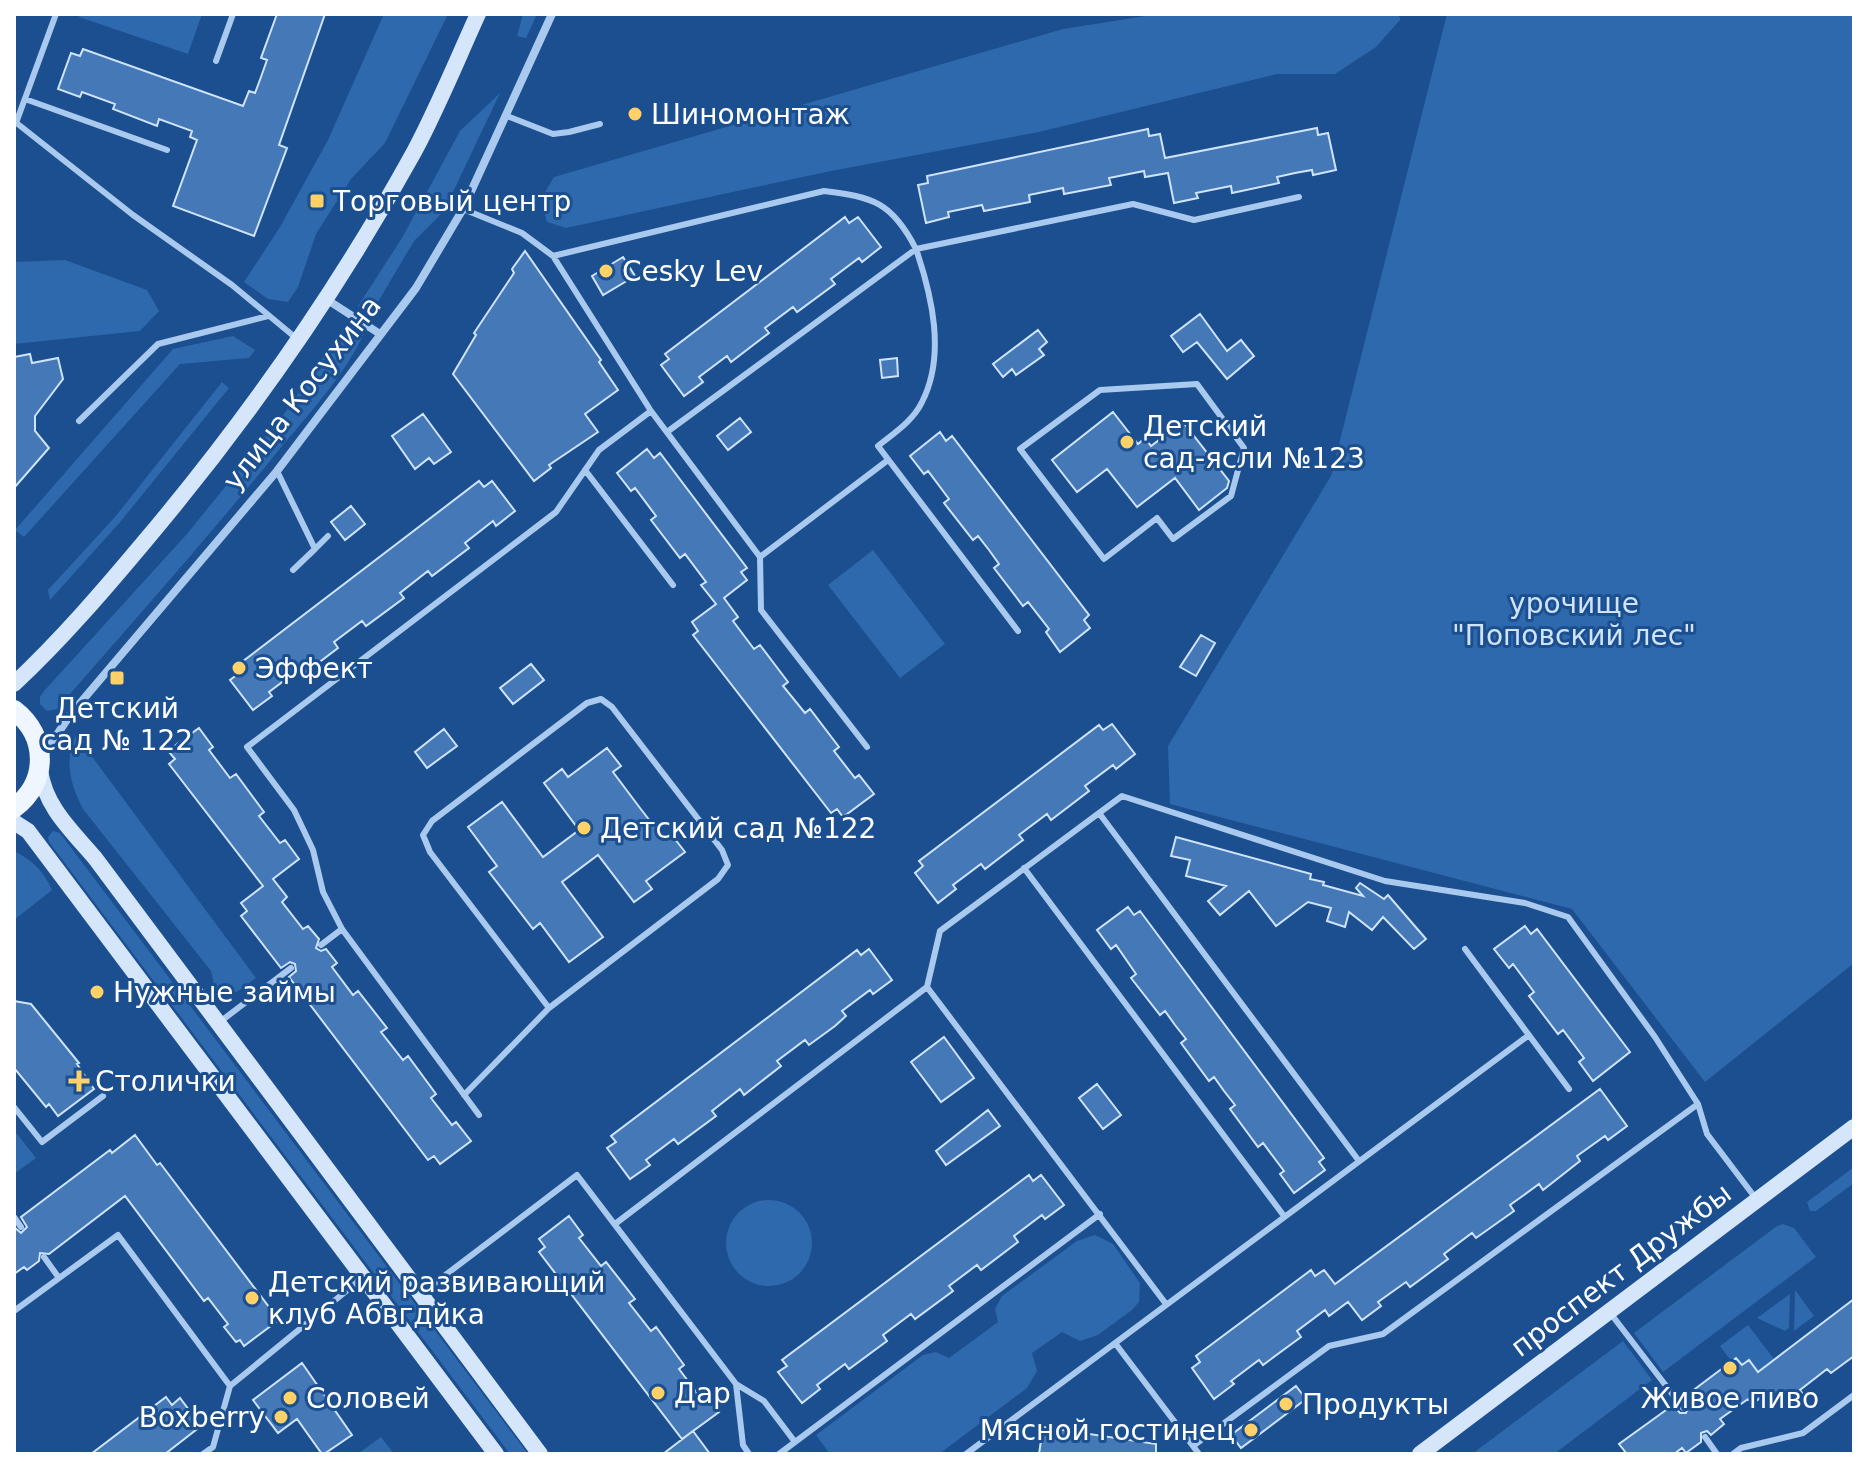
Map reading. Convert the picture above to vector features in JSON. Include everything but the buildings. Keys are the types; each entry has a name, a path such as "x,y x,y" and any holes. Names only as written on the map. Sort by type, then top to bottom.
{"main road":[{"name":"улица Косухина","path":"14,684 117,574 200,477 299,340 415,149 478,14"},
{"path":"14,710 36,736 41,756 42,784 54,810 95,858 540,1454"},
{"path":"14,808 31,792 40,769"},
{"path":"14,822 28,831 496,1454"},
{"name":"проспект Дружбы","path":"1420,1454 1854,1127"}],"street":[{"name":"улица Косухина","path":"40,769 49,743 70,715 277,471 416,288 463,209 552,14"},
{"path":"325,298 380,334"}],"lane":[{"path":"56,14 15,122 133,215 232,285 299,340"},
{"path":"216,61 233,14"},
{"path":"25,99 167,150"},
{"path":"507,116 553,134 600,124"},
{"path":"553,256 824,191 859,195 886,207 906,229 926,280 932,312 932,376 922,404 906,424 878,446 1018,631"},
{"path":"667,432 916,249 1133,204 1194,220 1299,197"},
{"path":"463,209 522,233 553,256 651,411 760,557 761,610 867,747"},
{"path":"79,421 158,344 268,316"},
{"path":"1197,384 1244,448 1231,496 1173,539 1157,518 1104,559 1020,449 1100,390 1197,384"},
{"path":"479,1115 342,929 323,892 313,850 294,810 247,747 556,512 599,450 651,411"},
{"path":"760,557 888,460"},
{"path":"585,470 673,585"},
{"path":"277,471 315,549"},
{"path":"293,570 328,536"},
{"path":"464,1095 549,1008 718,879 728,865 722,850 612,707 601,699 587,703 513,758 432,821 423,835 430,852 549,1008"},
{"path":"615,1224 927,987 940,931 1122,796 1385,881 1525,903 1568,917 1655,1037 1698,1104 1707,1134 1757,1200"},
{"path":"1099,813 1359,1161"},
{"path":"1024,868 1284,1216"},
{"path":"321,945 342,929"},
{"path":"1465,949 1569,1089"},
{"path":"218,1023 291,968"},
{"path":"927,987 1166,1304"},
{"path":"966,1454 1529,1035"},
{"path":"14,1107 42,1142 103,1096"},
{"path":"1193,1446 1329,1346 1383,1334 1698,1104"},
{"path":"421,1294 577,1175 736,1384 764,1401 795,1442"},
{"path":"779,1454 1100,1214"},
{"path":"14,1217 21,1227"},
{"path":"14,1311 118,1235 230,1386"},
{"path":"44,1257 59,1278"},
{"path":"203,1454 213,1447 230,1386 364,1277"},
{"path":"1609,1311 1683,1408"},
{"path":"1115,1343 1199,1454"},
{"path":"736,1384 743,1445 749,1454"},
{"path":"1733,1454 1741,1448 1803,1433 1854,1395"},
{"path":"1705,1437 1717,1454"}],"green space":[{"path":"80,14 202,14 188,54 79,17"},
{"path":"384,14 448,14 385,143 351,179 316,234 298,287 288,302 268,299 244,282 280,227 328,140"},
{"path":"523,14 537,14 526,38 517,36"},
{"path":"1158,14 1399,14 1400,20 1376,47 1335,74 1277,74 1039,132 826,172 566,228 547,222 541,199 554,177 1063,29"},
{"name":"урочище \"Поповский лес\"","path":"1447,14 1854,14 1854,963 1705,1082 1572,909 1170,804 1168,746 1331,476"},
{"path":"500,93 444,211 414,241 372,312 365,314 358,306 402,238 460,131"},
{"path":"65,260 147,290 159,311 140,331 14,344 14,262"},
{"path":"350,325 364,333 325,394 57,709 47,711 40,704 44,691 186,535 282,417 343,329"},
{"path":"233,336 255,350 249,358 180,364 24,537 15,530 173,349"},
{"path":"222,382 229,388 121,521 50,600 48,590 115,517"},
{"path":"873,550 945,644 900,678 828,585"},
{"path":"76,735 256,978 239,990 220,995 215,989 211,971 83,809 70,772 70,754"},
{"path":"53,831 60,833 528,1454 510,1454 49,842 48,837"},
{"path":"14,851 37,867 52,890 14,920"},
{"path":"14,1130 36,1158 14,1174"},
{"path":"1854,1167 1854,1183 1816,1211 1810,1211 1807,1202"},
{"path":"769,1200 786,1203 800,1212 809,1226 812,1243 809,1260 800,1274 786,1283 769,1286 752,1283 738,1274 729,1260 726,1243 729,1226 738,1212 752,1203"},
{"path":"1783,1224 1794,1228 1816,1257 1663,1372 1634,1333"},
{"path":"1095,1235 1113,1244 1140,1283 1139,1302 1132,1310 1098,1335 1080,1341 1062,1332 1032,1353 1037,1371 1027,1388 939,1454 830,1454 816,1435 923,1355 936,1352 949,1358 998,1322 995,1309 1002,1296 1077,1241"},
{"path":"1795,1290 1814,1316 1794,1331"},
{"path":"1790,1294 1789,1328 1785,1331 1757,1318"},
{"path":"1748,1325 1774,1359 1765,1366 1770,1373 1763,1378 1749,1360 1742,1365 1736,1358 1731,1361 1720,1346"},
{"path":"1623,1341 1652,1380 1554,1454 1472,1454"},
{"path":"381,1437 394,1454 358,1454"}],"place":[{"name":"Шиномонтаж","path":"635,114"},
{"name":"Торговый центр","path":"317,201"},
{"name":"Cesky Lev","path":"606,271"},
{"name":"Детский сад-ясли №123","path":"1127,442"},
{"name":"Эффект","path":"239,668"},
{"name":"Детский сад № 122","path":"117,678"},
{"name":"Детский сад №122","path":"584,828"},
{"name":"Нужные займы","path":"97,992"},
{"name":"Столички","path":"79,1081"},
{"name":"Детский развивающий клуб Абвгдйка","path":"252,1298"},
{"name":"Живое пиво","path":"1730,1368"},
{"name":"Дар","path":"658,1393"},
{"name":"Соловей","path":"290,1398"},
{"name":"Продукты","path":"1286,1404"},
{"name":"Boxberry","path":"281,1417"},
{"name":"Мясной гостинец","path":"1251,1430"}]}
